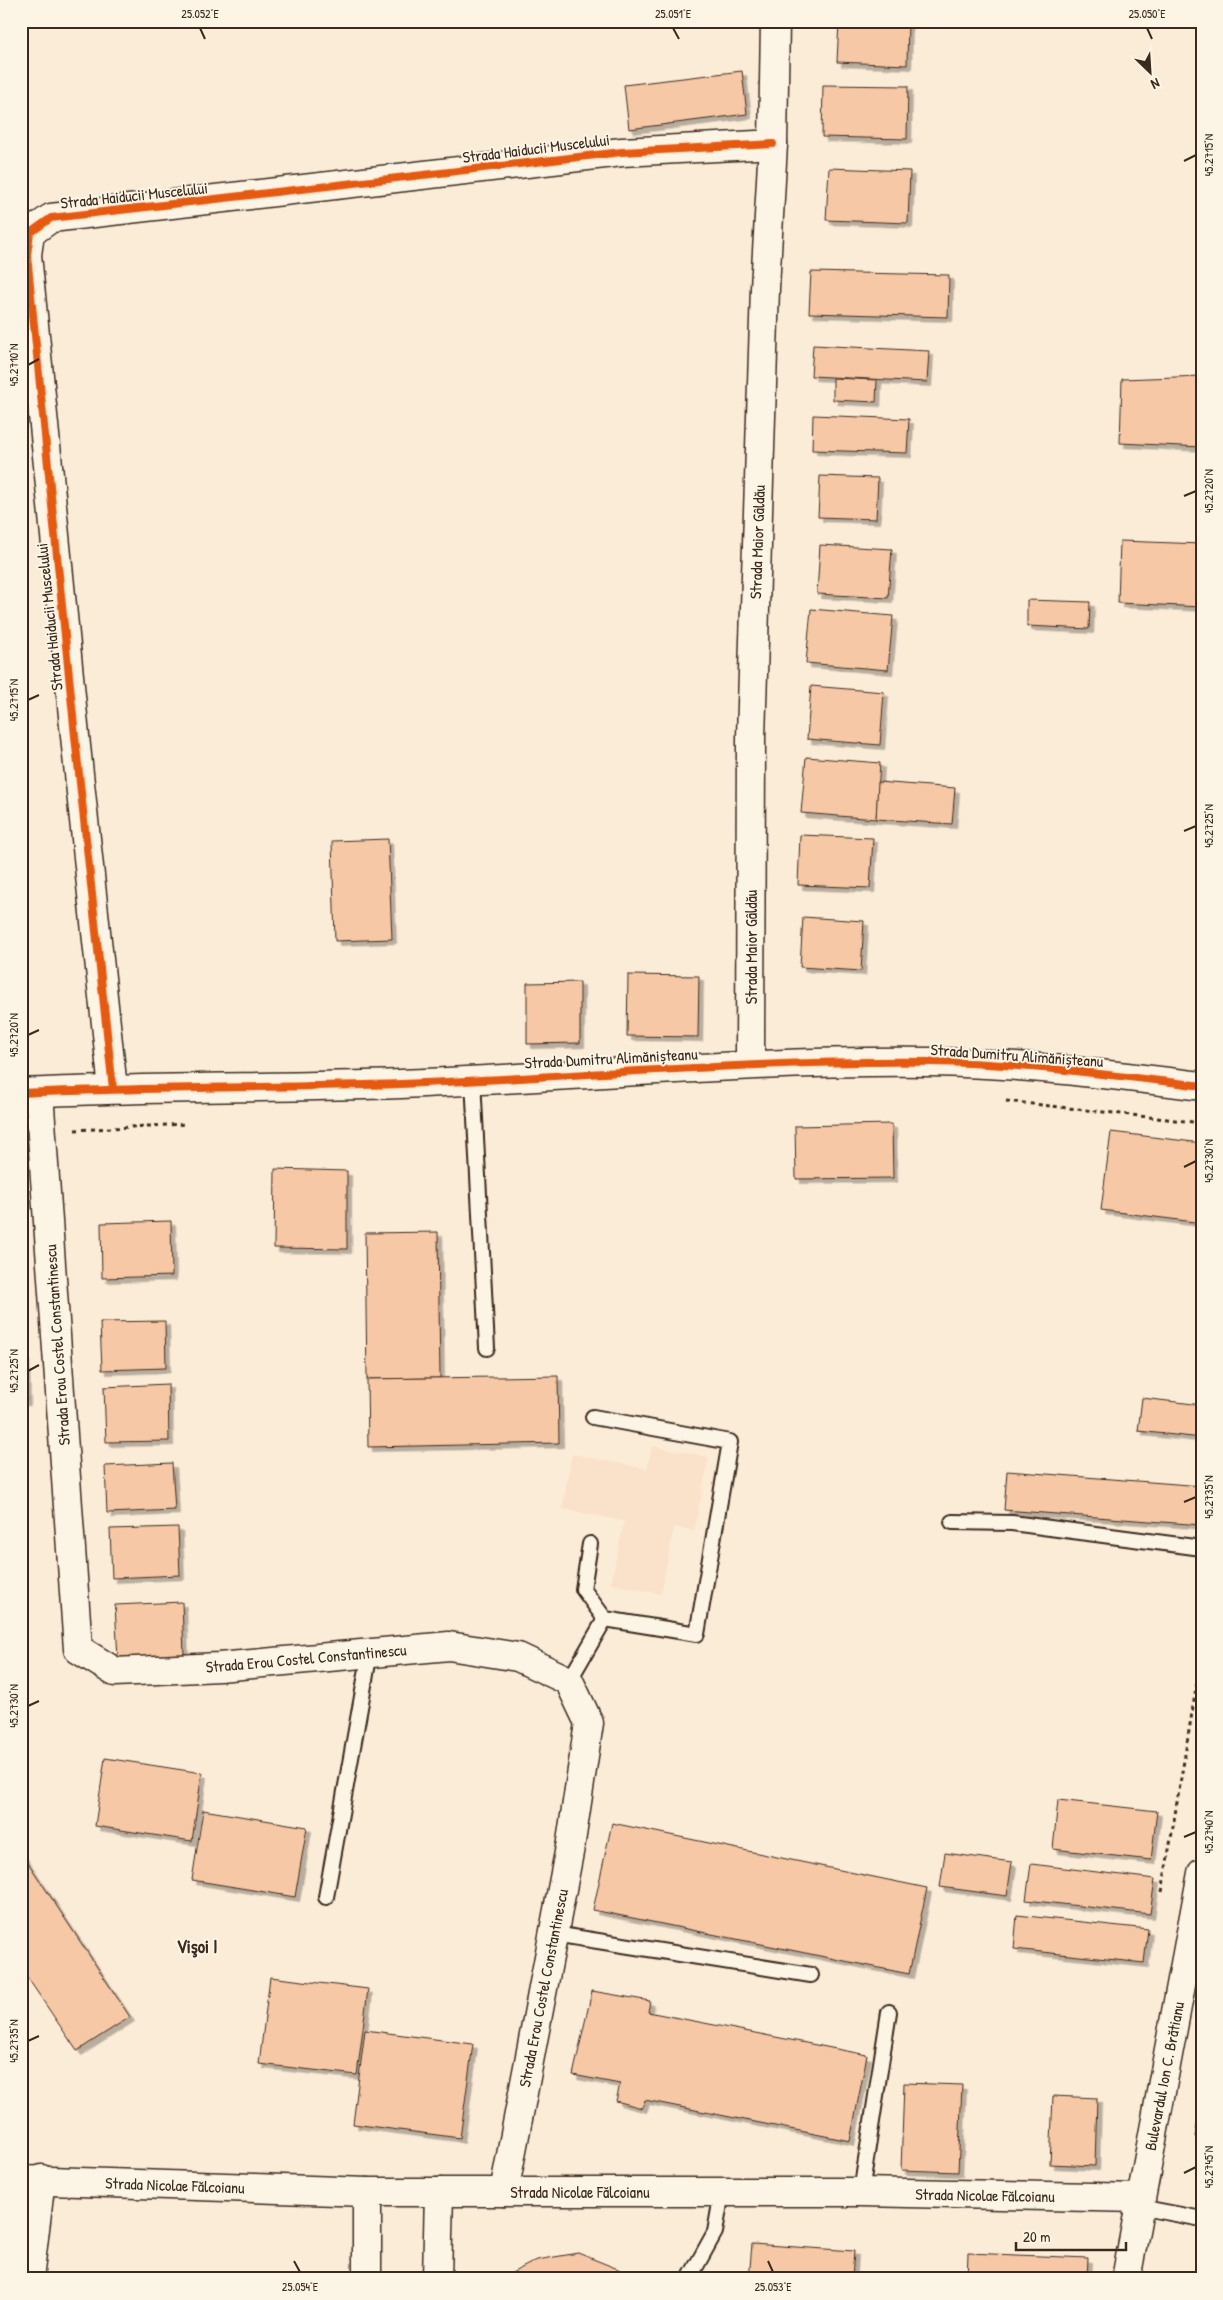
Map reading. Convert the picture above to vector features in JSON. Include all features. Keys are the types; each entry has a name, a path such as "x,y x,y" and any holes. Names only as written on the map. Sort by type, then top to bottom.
{"main road":[{"name":"Strada Maior Gâldău","path":"750,1064 751,727 764,288 773,144 775,21"},
{"name":"Strada Haiducii Muscelului","path":"113,1089 76,746 27,255 30,233 51,218 622,152 773,144"},
{"name":"Strada Dumitru Alimănișteanu","path":"30,1093 113,1089 390,1084 750,1064 933,1062 1071,1071 1202,1086"},
{"name":"Strada Erou Costel Constantinescu","path":"30,1093 42,1131 78,1649 115,1672 219,1667 449,1646 518,1657 570,1681 589,1723 571,1842 504,2192"},
{"name":"Bulevardul Ion C. Brătianu","path":"1126,2279 1202,1873"},
{"name":"Strada Nicolae Fălcoianu","path":"31,2179 367,2192 861,2192 1139,2203"},
{"path":"29,2279 31,2179"},
{"path":"367,2192 367,2279"},
{"path":"437,2279 439,2192"}],"lane":[{"path":"473,1080 488,1348"},
{"path":"590,1544 583,1589 604,1619 697,1634 730,1442 593,1417"},
{"path":"952,1522 1012,1523 1202,1548"},
{"path":"570,1681 604,1619"},
{"path":"326,1897 370,1652"},
{"path":"554,1934 812,1975"},
{"path":"861,2192 888,2012"},
{"path":"689,2279 715,2232 722,2192"},
{"path":"1139,2203 1202,2219"}],"path":[{"path":"998,1100 1202,1123"},
{"path":"42,1131 189,1124"}],"shaded area":[{"path":"652,1446 709,1457 694,1531 674,1527 661,1594 611,1584 624,1521 562,1509 572,1454 647,1469"}],"building":[{"path":"839,21 908,21 907,65 837,62"},
{"path":"742,71 747,114 629,129 624,85"},
{"path":"823,85 908,86 907,139 822,137"},
{"path":"829,168 910,171 908,223 826,220"},
{"path":"811,272 949,275 948,317 809,313"},
{"path":"813,345 929,351 927,382 811,376"},
{"path":"1202,376 1202,447 1120,443 1122,379"},
{"path":"833,378 877,380 876,402 833,400"},
{"path":"813,415 909,419 907,453 812,450"},
{"path":"820,476 878,478 876,519 818,517"},
{"path":"1120,541 1202,544 1202,607 1118,603"},
{"path":"820,545 892,549 888,598 817,594"},
{"path":"1027,600 1090,602 1089,629 1027,626"},
{"path":"811,609 893,616 888,670 806,663"},
{"path":"811,686 884,692 880,745 807,739"},
{"path":"806,757 880,763 876,819 801,813"},
{"path":"878,782 955,788 952,824 876,819"},
{"path":"800,835 873,838 870,888 798,885"},
{"path":"388,839 392,939 335,941 332,841"},
{"path":"803,917 864,921 861,971 800,967"},
{"path":"628,975 699,976 698,1037 627,1036"},
{"path":"580,982 580,1043 527,1044 527,983"},
{"path":"892,1124 893,1178 796,1179 795,1126"},
{"path":"1111,1132 1202,1143 1202,1223 1101,1210"},
{"path":"275,1169 347,1171 347,1249 274,1248"},
{"path":"171,1221 172,1276 102,1278 101,1223"},
{"path":"438,1232 440,1378 367,1379 365,1233"},
{"path":"165,1321 166,1368 102,1370 100,1322"},
{"path":"21,1356 25,1356 26,1401 21,1401"},
{"path":"558,1376 559,1443 368,1447 367,1379"},
{"path":"168,1384 169,1441 106,1442 104,1387"},
{"path":"1142,1398 1202,1405 1202,1438 1138,1431"},
{"path":"172,1463 175,1510 107,1513 105,1466"},
{"path":"1007,1471 1202,1486 1202,1525 1004,1510"},
{"path":"178,1527 180,1575 112,1578 110,1529"},
{"path":"182,1602 184,1656 118,1659 115,1605"},
{"path":"105,1758 202,1773 192,1841 95,1826"},
{"path":"1058,1800 1157,1811 1151,1860 1053,1849"},
{"path":"203,1810 307,1827 295,1897 192,1880"},
{"path":"612,1823 927,1888 909,1974 593,1910"},
{"path":"21,1852 130,2017 77,2051 21,1968"},
{"path":"945,1853 1012,1862 1007,1896 940,1887"},
{"path":"1031,1864 1155,1879 1150,1914 1026,1900"},
{"path":"1017,1915 1148,1929 1144,1963 1014,1949"},
{"path":"270,1977 368,1989 357,2075 259,2064"},
{"path":"592,1991 650,2001 648,2012 867,2055 850,2141 645,2100 642,2108 616,2101 620,2084 573,2075"},
{"path":"365,2030 473,2044 460,2138 353,2124"},
{"path":"904,2083 962,2085 958,2172 901,2170"},
{"path":"1053,2096 1097,2098 1095,2166 1050,2164"},
{"path":"1202,2096 1202,2138 1195,2137"},
{"path":"752,2244 854,2251 852,2279 749,2279"},
{"path":"578,2253 623,2271 633,2279 500,2279 537,2260"},
{"path":"968,2253 1088,2258 1087,2279 967,2279"}],"cycle path":[{"path":"113,1089 76,746 27,255 30,233 51,218 622,152 773,144"},
{"path":"21,1093 401,1084 732,1066 864,1062 998,1065 1066,1070 1202,1086"}],"district":[{"name":"Vişoi I","path":"197,1947"}]}
